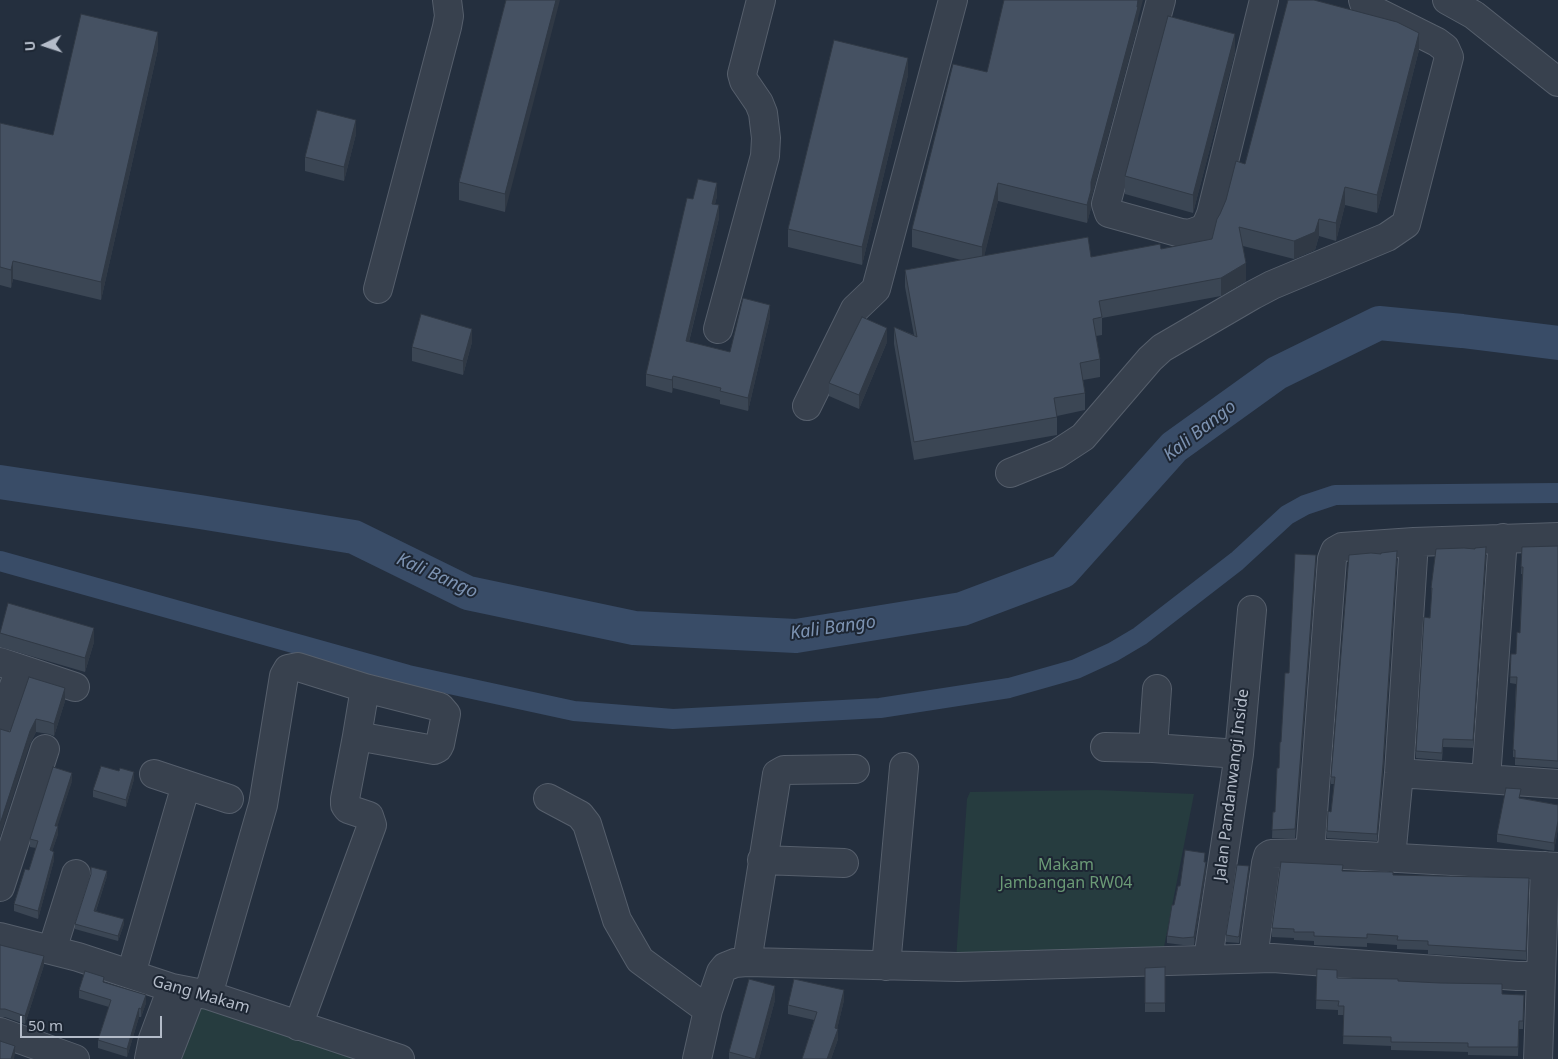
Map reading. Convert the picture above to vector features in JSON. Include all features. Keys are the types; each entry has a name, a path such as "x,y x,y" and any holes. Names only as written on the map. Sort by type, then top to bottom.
{"street":[{"path":"378,289 447,27 449,16 447,0"},
{"path":"718,328 765,156 766,138 763,113 759,103 744,81 742,74 761,0"},
{"path":"807,406 855,308 876,289 953,0"},
{"path":"1161,0 1106,204 1109,213 1189,234 1206,226 1211,214 1264,0"},
{"path":"1010,473 1056,454 1083,437 1150,359 1169,344 1272,285 1387,237 1406,224 1449,57 1445,48 1437,42 1365,6 1363,0"},
{"path":"1447,0 1474,15 1558,82"},
{"path":"1310,853 1333,555 1337,549 1414,542 1558,537"},
{"path":"1486,779 1504,538"},
{"path":"1391,858 1399,773 1414,542"},
{"name":"Jalan Pandanwangi Inside","path":"1208,960 1239,754 1252,610"},
{"path":"0,720 2,719 10,666 75,687"},
{"path":"166,1059 263,805 286,672 292,667 298,667 365,688 440,707 446,714 440,744 436,750 431,751 357,736"},
{"path":"298,1026 372,825 369,816 348,809 344,799 365,688"},
{"path":"1153,748 1157,689"},
{"path":"1105,747 1153,748 1239,754"},
{"path":"0,886 45,749"},
{"path":"886,966 904,767"},
{"path":"747,962 776,774 784,770 856,769"},
{"path":"1399,773 1558,784"},
{"path":"154,774 229,799"},
{"path":"130,974 186,786"},
{"path":"548,798 580,815 587,824 617,920 640,960 708,1010"},
{"path":"1253,958 1268,856 1277,852 1551,866 1541,976 1538,1059"},
{"path":"762,860 844,862"},
{"path":"52,950 76,874"},
{"name":"Gang Makam","path":"0,937 78,957 400,1059"},
{"path":"697,1059 708,1010 720,972 735,962 958,967 1273,958 1517,976 1541,976"},
{"path":"150,1059 153,1039 191,992"},
{"path":"0,1032 48,1054 75,1059"}],"green space":[{"name":"Makam Jambangan RW04","path":"1097,790 1194,794 1163,952 956,960 967,799 970,792"},
{"path":"200,1005 371,1059 182,1059"}],"building":[{"path":"506,0 556,0 505,194 459,182"},
{"path":"1004,0 1138,0 1138,7 1091,182 1087,205 998,183 982,247 912,229 953,64 987,72"},
{"path":"1288,0 1314,0 1397,22 1419,33 1377,195 1345,187 1336,223 1319,219 1315,232 1294,241 1239,227 1246,263 1221,278 1099,301 1102,317 1093,319 1100,359 1080,363 1085,393 1054,398 1057,417 914,442 894,327 917,337 905,270 1088,237 1091,257 1160,244 1161,249 1212,239 1217,219 1226,200 1236,161 1245,164"},
{"path":"81,14 158,32 101,282 13,261 11,270 0,267 0,123 53,135"},
{"path":"1168,16 1235,34 1193,195 1125,176"},
{"path":"834,40 908,58 862,247 788,229"},
{"path":"317,110 356,120 344,167 305,157"},
{"path":"698,179 717,183 712,204 719,205 686,341 730,352 743,298 770,305 748,398 720,391 721,388 673,376 672,380 646,374 687,198 693,199"},
{"path":"421,314 472,329 463,361 412,347"},
{"path":"862,317 887,328 859,395 829,383"},
{"path":"1558,546 1558,761 1515,758 1515,750 1513,750 1517,677 1510,677 1511,654 1516,654 1517,632 1520,633 1522,547"},
{"path":"1486,547 1473,740 1443,739 1442,753 1416,751 1424,617 1430,618 1431,588 1436,549 1475,549"},
{"path":"1397,551 1377,834 1327,831 1328,811 1331,812 1335,777 1331,777 1349,555 1381,554"},
{"path":"1295,554 1316,555 1295,829 1272,830 1273,812 1275,812 1277,768 1279,768 1285,673 1289,673"},
{"path":"8,603 94,628 85,658 0,633"},
{"path":"29,677 65,688 54,724 36,719 30,731 0,824 0,729 10,732"},
{"path":"101,766 119,771 120,768 134,772 126,800 93,790"},
{"path":"53,767 72,773 55,826 58,826 50,850 54,852 38,911 14,904 25,869 29,870 38,841 30,839"},
{"path":"1506,788 1521,789 1519,798 1558,805 1558,821 1554,843 1497,834"},
{"path":"1185,850 1205,853 1204,862 1206,862 1194,937 1183,938 1167,936 1172,905 1174,905 1178,886 1180,886"},
{"path":"1281,862 1343,865 1342,871 1393,872 1393,875 1529,878 1526,951 1428,945 1428,941 1397,940 1398,936 1367,934 1367,938 1314,936 1314,932 1294,932 1294,929 1272,928"},
{"path":"1237,865 1249,866 1238,937 1226,935"},
{"path":"91,867 107,871 94,911 124,919 118,936 75,924 91,874"},
{"path":"0,945 44,956 25,1016 0,1009"},
{"path":"1165,967 1165,1003 1145,1003 1145,968"},
{"path":"1317,969 1337,970 1337,978 1502,984 1502,994 1524,995 1523,1021 1519,1021 1518,1047 1468,1047 1468,1043 1391,1042 1391,1037 1343,1036 1344,1006 1338,1006 1339,1001 1316,1000"},
{"path":"85,971 104,977 103,982 146,995 141,1009 139,1008 127,1049 98,1040 111,1000 79,990"},
{"path":"749,979 775,986 755,1059 729,1052"},
{"path":"794,979 844,990 835,1028 838,1029 827,1059 802,1059 817,1012 788,1005"},
{"path":"0,1041 15,1046 11,1059 0,1059"}],"waterway":[{"name":"Kali Bango","path":"0,482 354,537 468,593 634,628 796,636 962,609 1063,571 1174,447 1277,373 1379,323 1558,343"},
{"name":"Kali Bango","path":"0,561 408,675 574,711 673,719 880,708 1009,688 1076,669 1113,652 1140,636 1237,561 1287,515 1305,505 1335,495 1558,493"}]}
